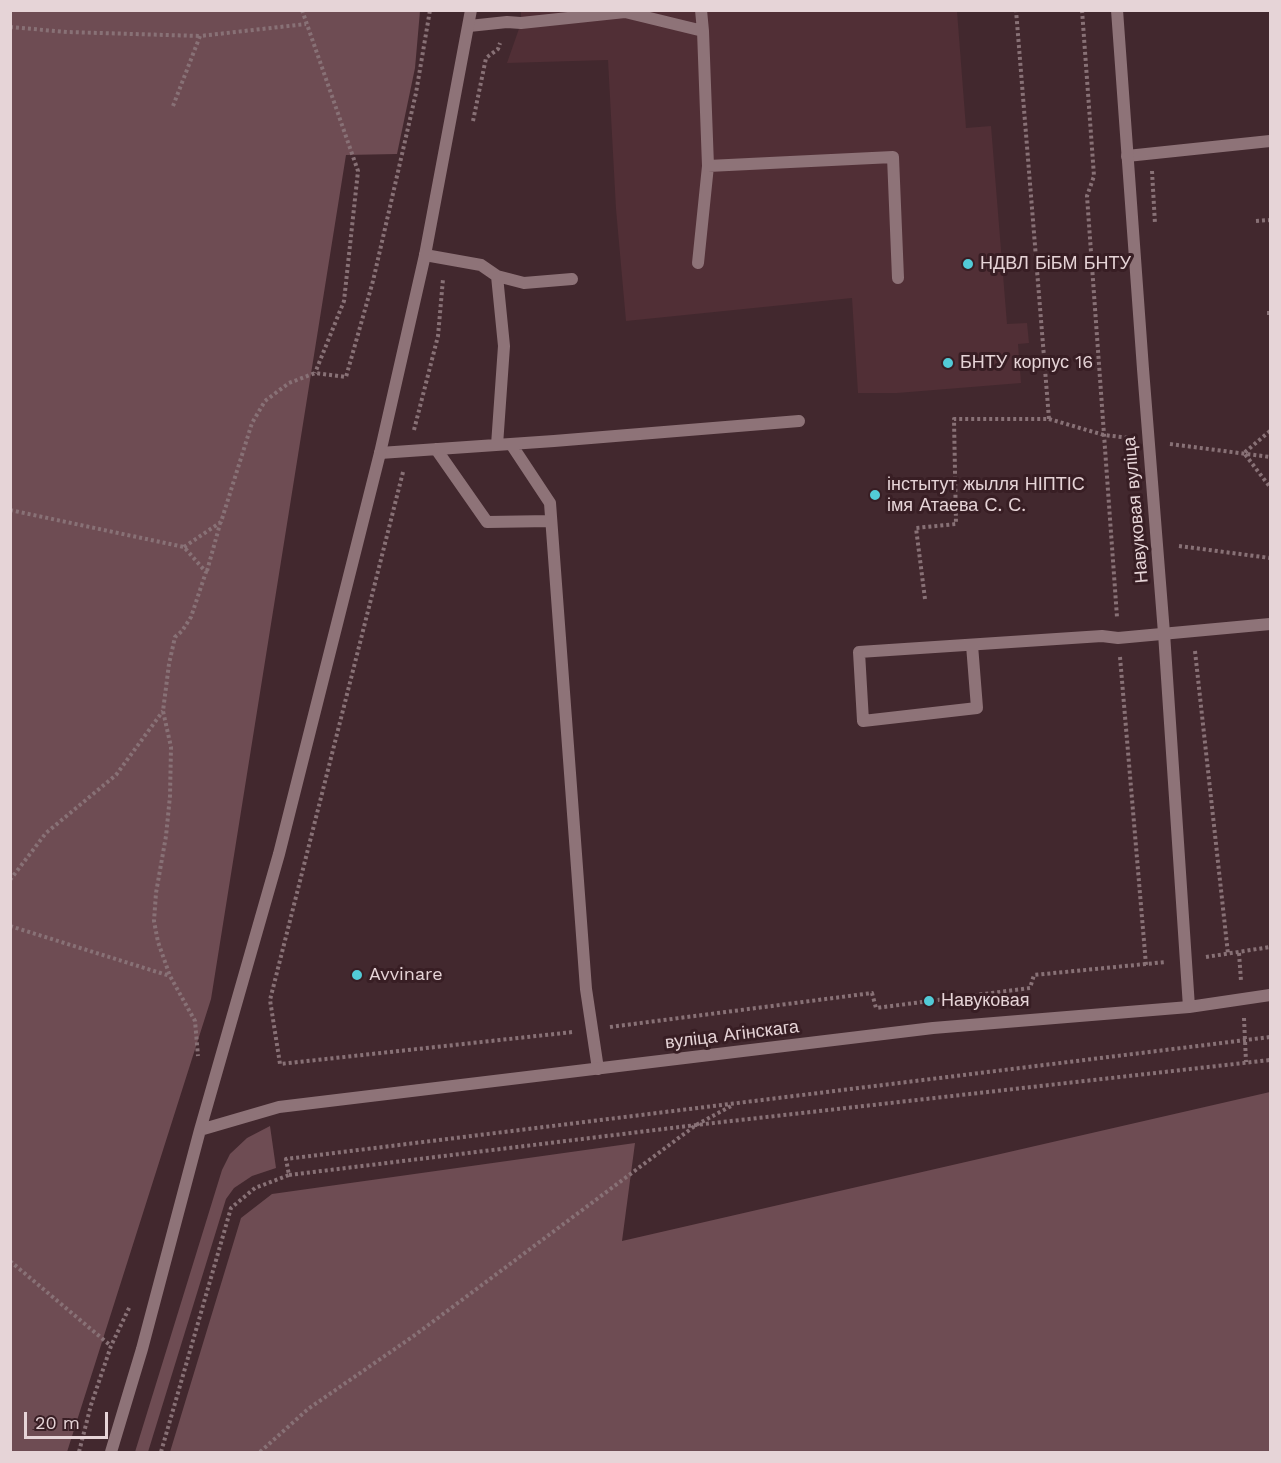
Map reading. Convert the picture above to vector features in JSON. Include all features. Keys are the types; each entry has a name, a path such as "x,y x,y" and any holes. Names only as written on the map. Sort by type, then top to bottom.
{"street":[{"path":"111,1452 142,1349 200,1130 279,854 380,453 425,255 471,10"},
{"path":"698,263 708,166 701,10"},
{"name":"Навуковая вуліца","path":"1118,10 1189,1007"},
{"path":"469,26 507,22 521,23 625,11 703,31"},
{"path":"1127,156 1270,141"},
{"path":"708,166 893,157 898,278"},
{"path":"425,255 481,265 497,276 524,284 572,279"},
{"path":"497,276 504,346 497,445"},
{"path":"380,453 799,421"},
{"path":"511,444 550,503 585,989 598,1069"},
{"path":"436,449 487,522 551,520"},
{"path":"972,645 977,708 863,721 859,652 1102,636 1118,638 1270,624"},
{"name":"вуліца Агінскага","path":"200,1130 279,1107 933,1028 1189,1007 1270,995"}],"path":[{"path":"302,10 358,171 344,301 315,373"},
{"path":"198,1060 195,1021 170,976 158,942 154,921 170,796 171,747 163,711 169,664 175,637 182,631 190,617 206,572 252,423 265,401 289,383 315,373 346,377 373,280 416,93 430,10"},
{"path":"1017,10 1049,419"},
{"path":"872,993 876,1008 1030,988 1034,975 1146,964 1118,638 1087,196 1094,176 1082,10"},
{"path":"472,125 486,58 498,49 507,22"},
{"path":"10,27 67,32 200,36 306,24"},
{"path":"173,106 200,36"},
{"path":"1150,153 1156,229"},
{"path":"1256,221 1270,220"},
{"path":"280,1064 270,1000 438,336 445,259"},
{"path":"925,599 916,528 956,524 954,419 1049,419 1104,435 1149,440"},
{"path":"1244,453 1270,431"},
{"path":"1171,455 1170,444 1270,457"},
{"path":"1244,453 1270,487"},
{"path":"10,510 184,547 206,572"},
{"path":"184,547 220,522"},
{"path":"1178,535 1180,557"},
{"path":"1179,546 1270,558"},
{"path":"1186,631 1194,648 1228,954"},
{"path":"10,880 46,833 116,775 163,711"},
{"path":"10,926 170,976"},
{"path":"1186,960 1270,947"},
{"path":"289,1175 286,1159 1270,1036"},
{"path":"161,1452 231,1208 255,1188 289,1175 696,1125 1270,1060"},
{"path":"260,1452 308,1409 415,1335 696,1125 736,1104"},
{"path":"10,1261 111,1346"},
{"path":"78,1452 111,1346 133,1297"}],"shaded area":[{"path":"10,11 420,11 415,68 397,154 346,155 211,999 67,1452 10,1452"},
{"path":"521,11 957,11 966,128 991,126 1007,324 1027,323 1029,343 1018,344 1021,383 897,393 858,393 852,298 626,321 616,209 608,60 507,63 521,23"},
{"path":"1270,1092 1270,1452 170,1452 241,1218 272,1194 635,1143 622,1241"},
{"path":"270,1126 276,1168 252,1176 234,1188 226,1199 148,1452 135,1452 222,1170 230,1154 247,1138"}],"place":[{"name":"НДВЛ БіБМ БНТУ","path":"968,264"},
{"name":"БНТУ корпус 16","path":"948,363"},
{"name":"інстытут жылля НІПТІС імя Атаева С. С.","path":"875,495"},
{"name":"Avvinare","path":"357,975"},
{"name":"Навуковая","path":"929,1001"}]}
